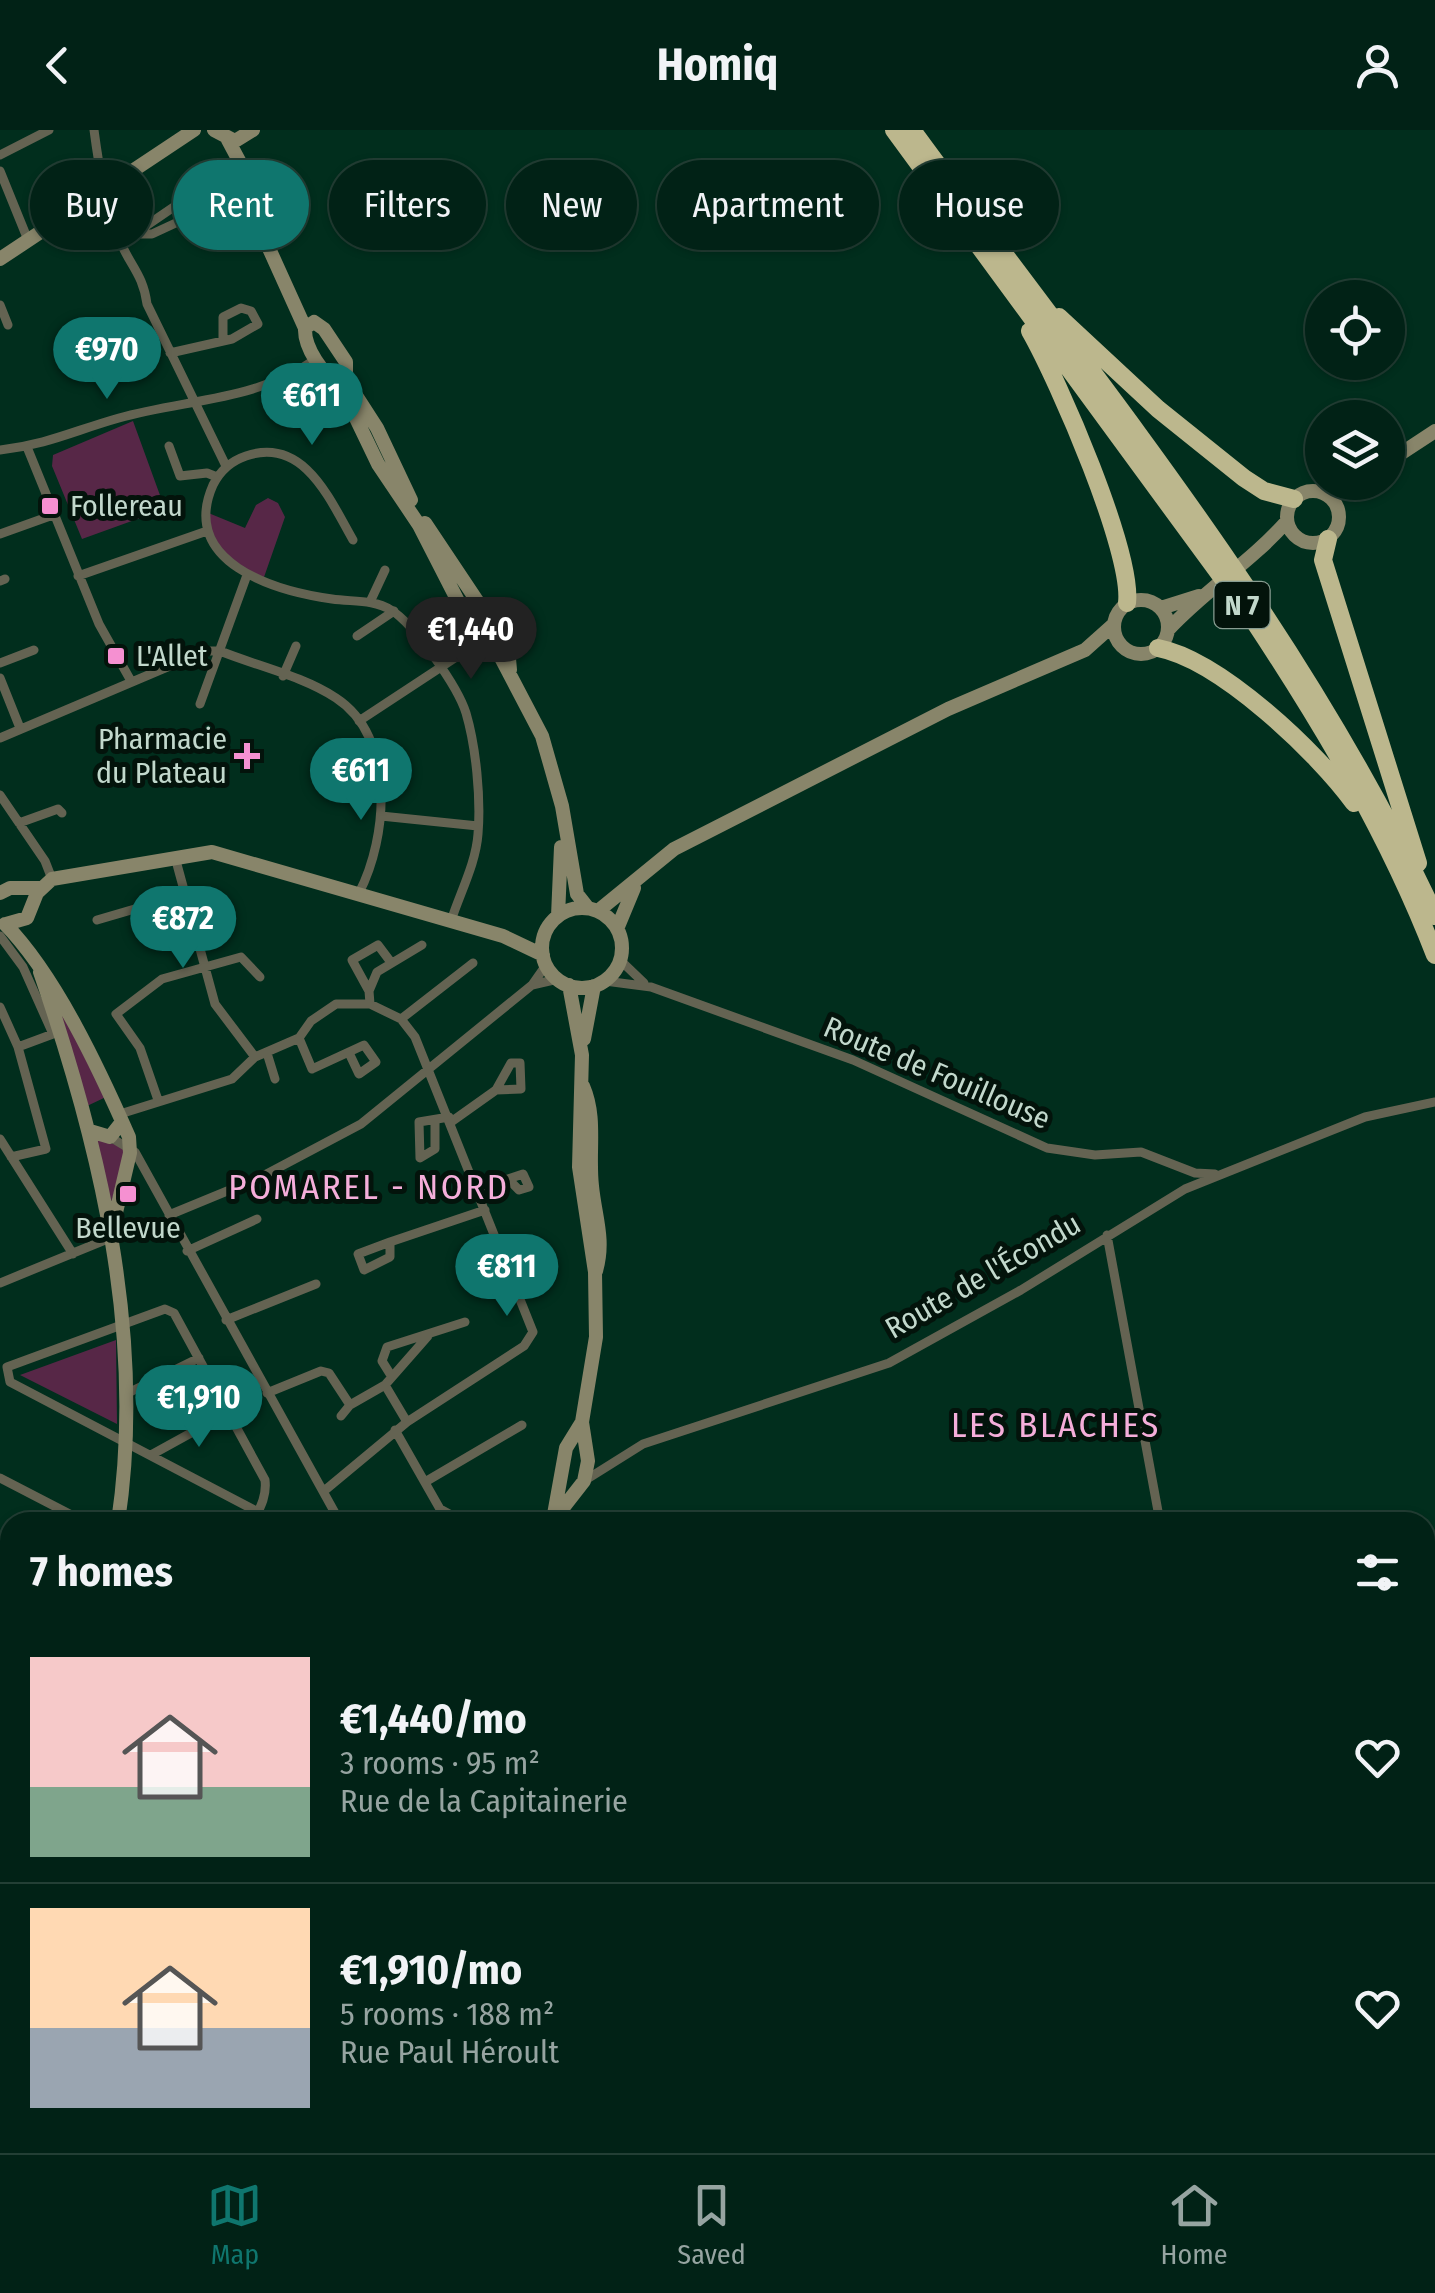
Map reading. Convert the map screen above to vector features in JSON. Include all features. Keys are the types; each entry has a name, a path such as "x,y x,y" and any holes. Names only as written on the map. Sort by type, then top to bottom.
{"highway":[{"name":"N 7","path":"894,130 1254,622 1308,704 1393,858 1435,954"},
{"name":"N 7","path":"912,130 1296,661 1376,796 1434,914"},
{"path":"1005,282 1044,356 1112,522 1130,582 1127,603"},
{"path":"1029,290 1158,408 1244,478 1264,492 1294,499"},
{"path":"1328,539 1323,560 1434,914"},
{"path":"1158,648 1184,653 1291,733 1338,781 1393,858"}],"street":[{"path":"0,156 49,130"},
{"path":"95,130 99,160"},
{"path":"146,160 188,134 250,133 246,160"},
{"path":"219,134 237,160"},
{"path":"0,172 28,240 0,259"},
{"path":"153,224 173,208"},
{"path":"125,250 144,281 147,304 226,466"},
{"path":"282,250 310,325 305,342 316,359 343,382 378,464 418,525 461,607 498,652 542,736 558,793 577,894 617,929"},
{"path":"0,305 8,325"},
{"path":"170,354 223,340 258,324 251,311 246,307 222,316 223,340"},
{"path":"310,325 324,328 346,362 343,382"},
{"path":"0,450 50,444 119,418 194,405 274,383 316,359"},
{"path":"1405,451 1435,431"},
{"path":"169,446 180,476 207,473 217,477"},
{"path":"27,447 78,576 131,681"},
{"path":"353,540 316,477 302,464 260,452 226,466 217,477 206,512 207,531 230,566 314,596 370,602 394,611 439,668 465,711 478,826 452,920"},
{"path":"1085,650 1122,648 1144,654 1158,648 1168,630 1201,594 1258,553 1287,521 1294,499 1305,494"},
{"path":"1287,521 1298,538 1313,543 1328,539 1338,526 1338,509 1332,500"},
{"path":"1338,509 1344,500"},
{"path":"0,534 53,515"},
{"path":"78,576 207,531"},
{"path":"1258,553 1298,538"},
{"path":"370,602 385,570"},
{"path":"200,704 247,575"},
{"path":"1160,608 1201,594"},
{"path":"558,916 593,910 702,833 936,715 1085,650 1113,625 1127,603 1145,600 1160,608 1168,630"},
{"path":"356,636 394,611"},
{"path":"1113,625 1122,648"},
{"path":"284,676 296,646"},
{"path":"359,721 470,648"},
{"path":"0,663 34,650"},
{"path":"0,738 189,655 220,651 329,693 359,721 376,757 381,816 360,892"},
{"path":"0,678 20,728"},
{"path":"0,892 26,897 47,884 175,855 227,854 503,936 526,939 546,931 558,916 561,842 532,720"},
{"path":"0,794 47,884"},
{"path":"18,822 58,808 62,814"},
{"path":"381,816 478,826"},
{"path":"175,855 215,1004 255,1058"},
{"path":"582,1055 600,983 620,960 617,929 642,874"},
{"path":"97,920 186,894"},
{"path":"22,943 26,897"},
{"path":"2,927 23,922"},
{"path":"2,927 22,943 40,972 188,1251 335,1512"},
{"path":"2,927 53,1034 18,1047"},
{"path":"169,1214 259,1178 362,1124 532,985 545,960 546,931"},
{"path":"503,936 545,960 563,982 582,1055 579,1167 596,1272 596,1337 582,1422 558,1512"},
{"path":"369,990 352,960 378,946 390,962"},
{"path":"370,1004 369,990 376,972 422,946"},
{"path":"158,1100 140,1048 116,1014 162,980 242,956 260,977"},
{"name":"Route de Fouillouse","path":"620,960 651,988"},
{"path":"401,1019 472,963"},
{"path":"40,972 88,1123 124,1324 128,1444 119,1512"},
{"path":"532,985 600,983"},
{"name":"Route de Fouillouse","path":"600,983 651,988 853,1060 1047,1148 1072,1154 1141,1152 1195,1172 1220,1174"},
{"path":"118,1114 232,1080 255,1058 300,1038 311,1021 336,1004 370,1004 401,1019 430,1071 533,1332 524,1346 395,1430 324,1491"},
{"path":"0,1007 18,1047 46,1149 11,1157"},
{"path":"300,1038 312,1069 350,1055"},
{"path":"267,1053 276,1078"},
{"path":"435,1120 450,1119 496,1090"},
{"path":"1220,1174 1365,1117 1435,1102"},
{"path":"88,1123 100,1103 118,1114"},
{"path":"110,1137 118,1114"},
{"path":"88,1123 132,1147"},
{"path":"0,1140 73,1254"},
{"path":"110,1238 132,1147"},
{"name":"Route de l'Écondu","path":"584,1481 656,1439 889,1363 1022,1290 1154,1204 1220,1174"},
{"path":"478,1192 508,1180"},
{"path":"390,1242 485,1210"},
{"path":"188,1251 257,1219"},
{"path":"1107,1235 1158,1512"},
{"path":"0,1283 110,1238"},
{"path":"226,1320 316,1284"},
{"path":"165,1309 174,1313 198,1358 265,1480 267,1492 258,1512 10,1382 5,1372 11,1364 165,1309"},
{"path":"407,1422 388,1381 382,1352 410,1337 466,1322"},
{"path":"341,1416 350,1405 388,1381 429,1335"},
{"path":"126,1394 198,1358"},
{"path":"267,1393 321,1371 329,1373 350,1405"},
{"path":"151,1455 229,1412"},
{"path":"425,1482 522,1425"},
{"path":"395,1430 440,1509 446,1512"},
{"path":"578,1438 588,1461 600,1473"},
{"path":"563,1503 584,1481 588,1461"},
{"path":"0,1478 66,1512"}],"shaded area":[{"path":"133,421 165,509 82,539 52,466 53,455"},
{"path":"268,498 278,503 285,517 263,580 217,551 206,512 245,528 256,505"},
{"path":"63,1013 106,1097 87,1106 59,1015"},
{"path":"97,1141 127,1148 108,1213"},
{"path":"116,1340 117,1424 20,1375"}],"place":[{"name":"Follereau","path":"50,506"},
{"name":"L'Allet","path":"116,656"},
{"name":"Pharmacie du Plateau","path":"247,756"},
{"name":"Bellevue","path":"128,1194"}],"district":[{"name":"POMAREL - NORD","path":"369,1187"},
{"name":"LES BLACHES","path":"1056,1425"}]}
